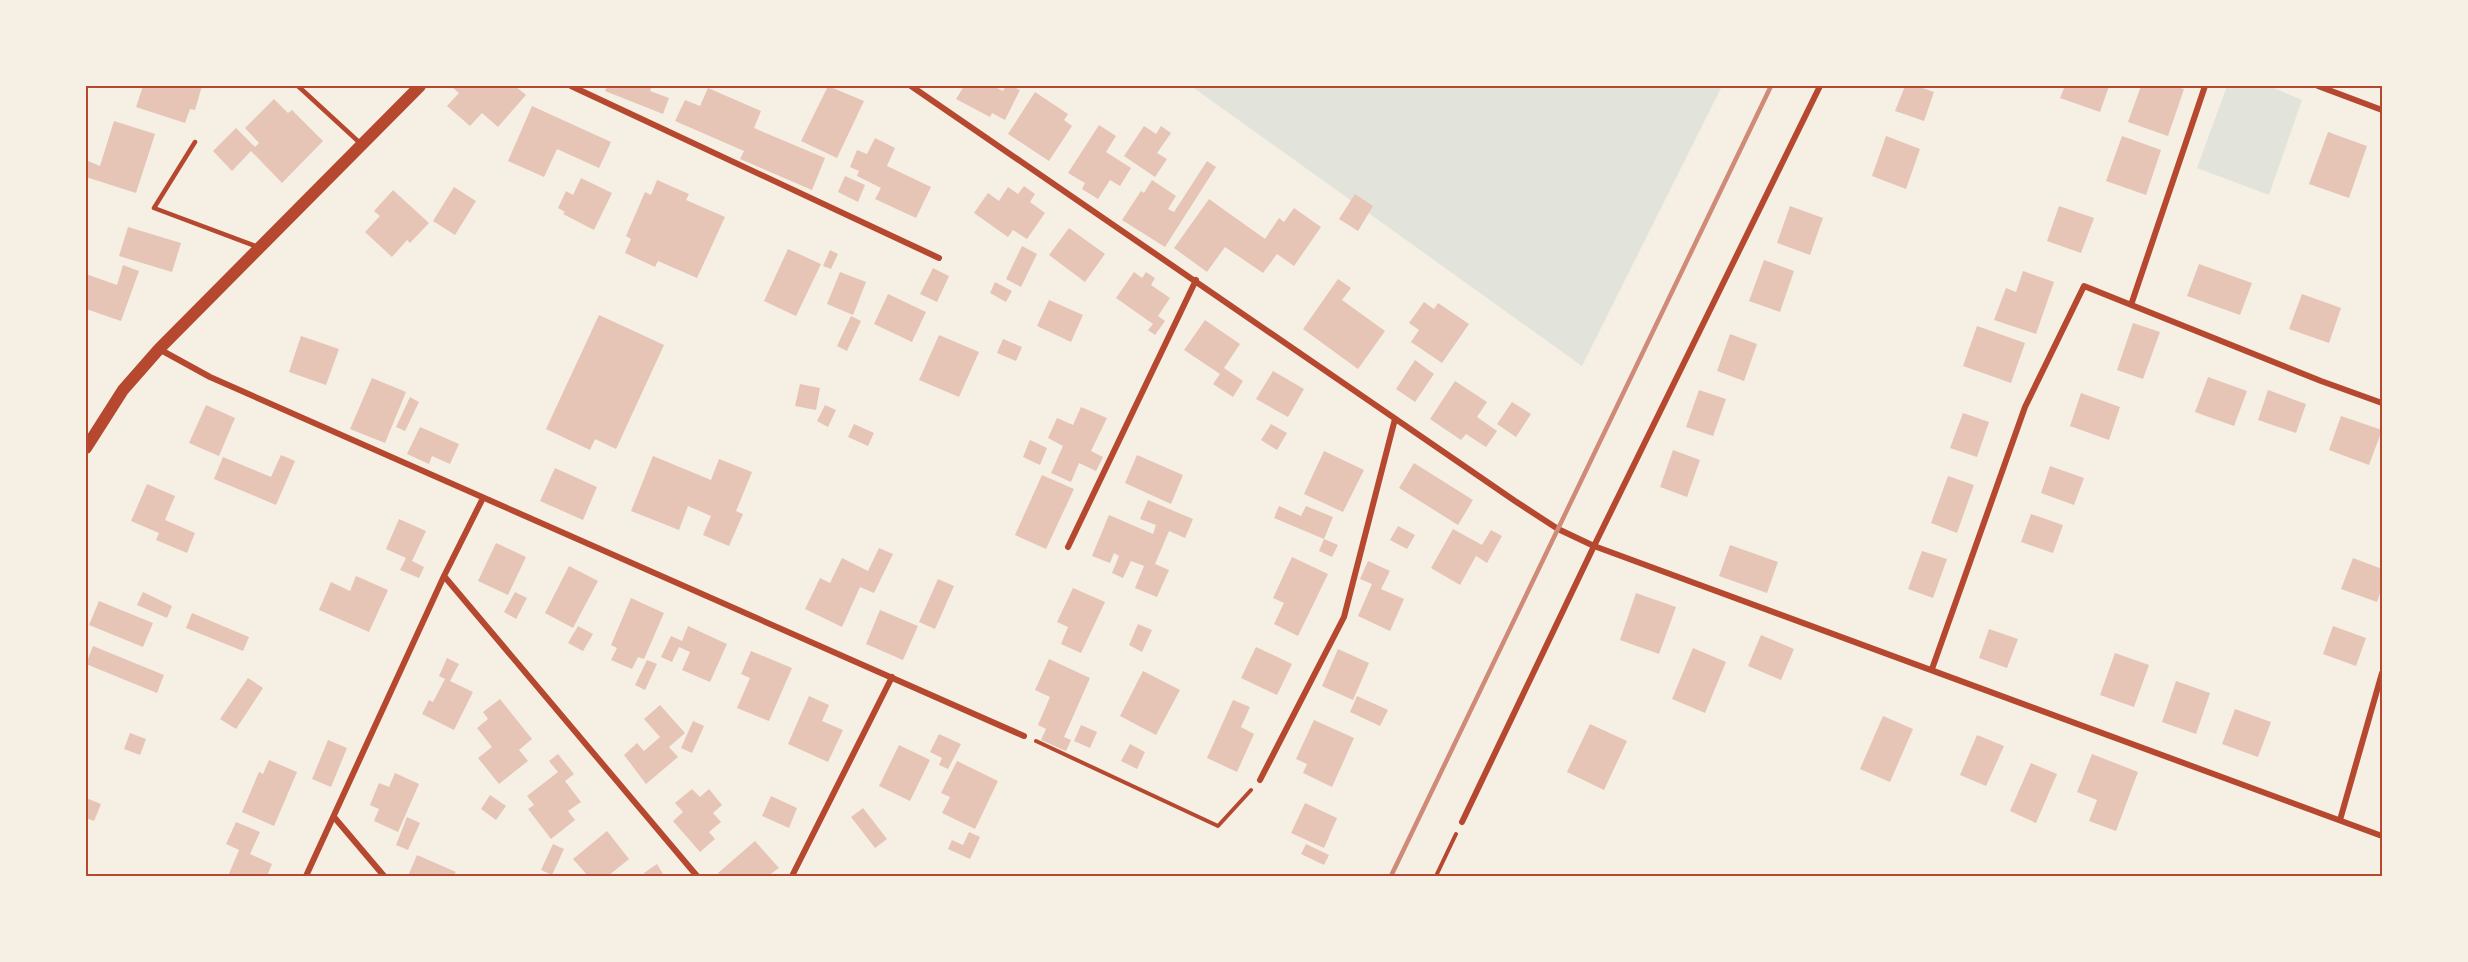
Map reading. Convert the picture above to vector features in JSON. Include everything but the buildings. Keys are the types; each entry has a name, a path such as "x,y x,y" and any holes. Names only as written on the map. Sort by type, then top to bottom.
{"main road":[{"path":"86,448 123,390 159,349 420,86"}],"street":[{"path":"571,86 939,258"},
{"path":"911,86 1196,280 1395,420 1558,529 1594,546 2382,836"},
{"path":"1462,822 1594,546 1820,86"},
{"path":"2131,305 2205,86"},
{"path":"2318,86 2382,110"},
{"path":"1068,547 1196,280"},
{"path":"1932,669 2025,407 2084,286 2321,381 2382,403"},
{"path":"159,349 210,377 1024,736"},
{"path":"1260,780 1344,616 1395,420"},
{"path":"306,876 444,576 483,498"},
{"path":"444,576 697,876"},
{"path":"2340,820 2382,673"},
{"path":"792,876 892,677"},
{"path":"334,817 384,876"}],"lane":[{"path":"298,86 362,145"},
{"path":"195,142 154,208 258,247"}],"path":[{"path":"1024,736 1218,826 1260,780"},
{"path":"1436,876 1462,822"}],"shaded area":[{"path":"1191,86 1722,86 1582,366"},
{"path":"2227,86 2269,86 2302,100 2269,195 2197,168"}],"railway":[{"path":"1391,876 1771,86"}]}
